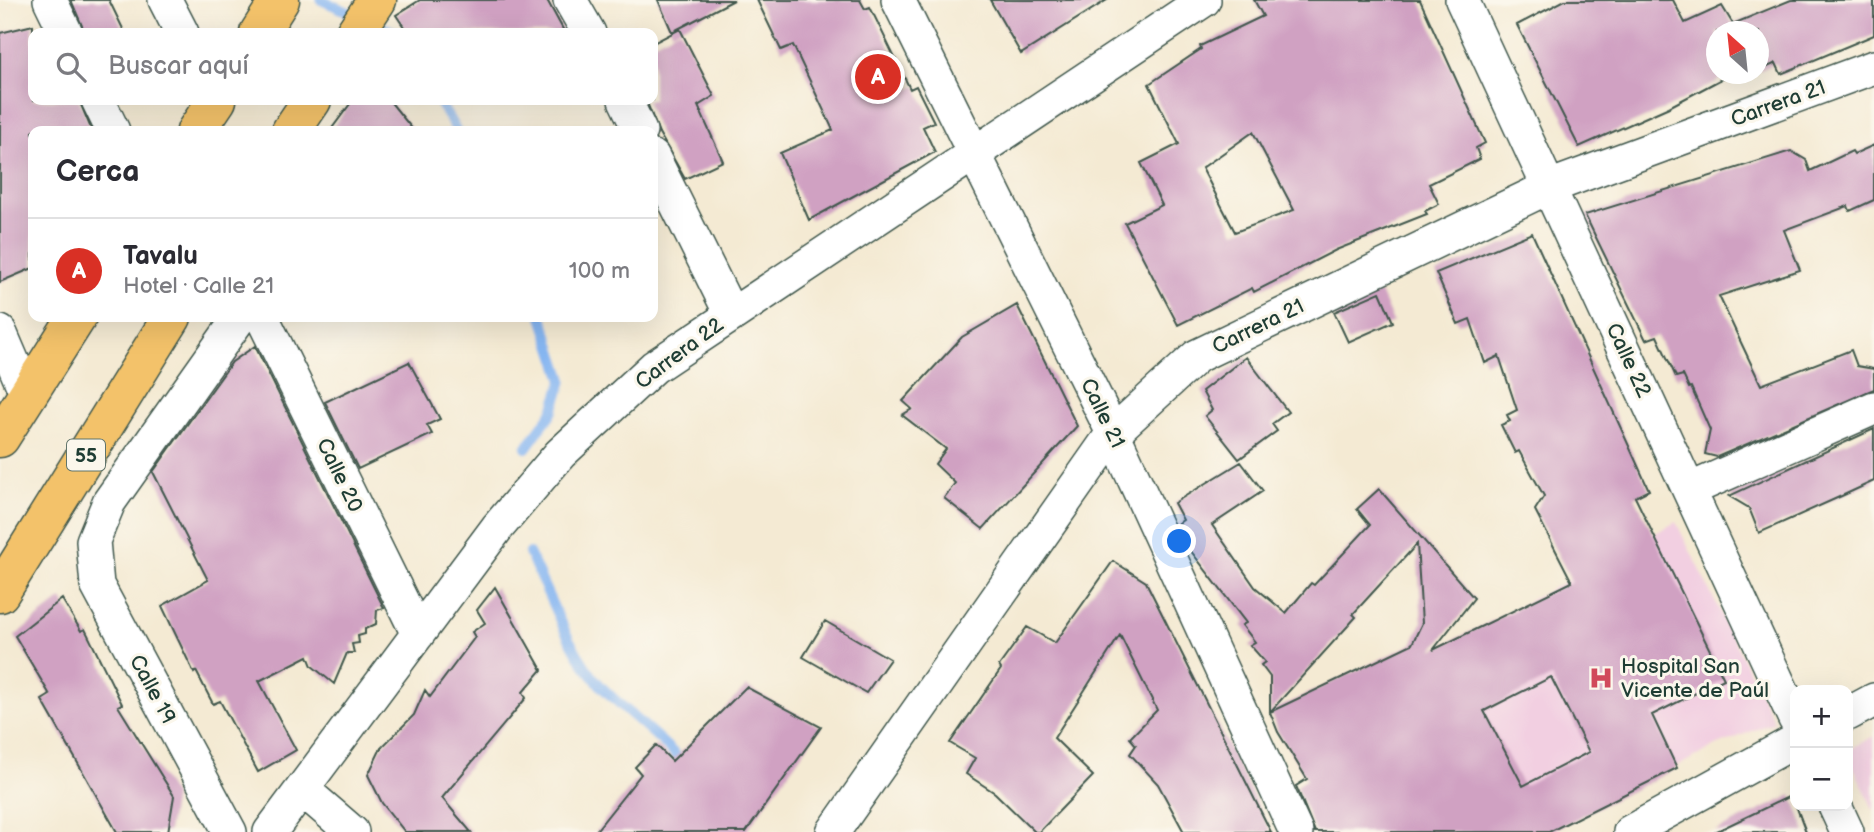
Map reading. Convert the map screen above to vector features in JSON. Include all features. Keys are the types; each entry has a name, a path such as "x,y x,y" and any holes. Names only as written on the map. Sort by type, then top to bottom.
{"highway":[{"path":"262,28 280,0"},
{"path":"294,126 309,105"},
{"path":"0,438 74,322"},
{"name":"55","path":"0,593 169,322"}],"street":[{"path":"50,0 64,28"},
{"path":"165,0 179,28"},
{"path":"570,0 586,28"},
{"name":"Calle 21","path":"898,0 1113,433 1296,832"},
{"name":"Carrera 22","path":"270,832 497,528 560,454 654,367 1205,0"},
{"name":"Calle 22","path":"1462,0 1790,708"},
{"name":"Carrera 21","path":"833,832 1113,433 1197,356 1549,187 1874,67"},
{"path":"100,105 111,126"},
{"path":"627,105 638,126"},
{"path":"658,167 730,314"},
{"name":"Calle 19","path":"230,832 97,585 93,541 108,502 236,322"},
{"name":"Calle 20","path":"264,322 418,634"},
{"path":"0,332 27,395"},
{"path":"1689,490 1874,408"},
{"path":"1853,711 1874,700"},
{"path":"1630,832 1790,744"},
{"path":"302,789 352,832"},
{"path":"1837,811 1847,832"}],"shaded area":[{"name":"Hospital San Vicente de Paúl","path":"1676,522 1774,722 1716,746 1551,832 1326,832 1469,633"},
{"path":"1874,736 1874,811 1853,766 1853,747"}],"building":[{"path":"71,0 109,0 123,28 83,28"},
{"path":"420,0 547,0 562,28 405,28 396,15"},
{"path":"658,0 734,0 672,32"},
{"path":"757,0 860,0 865,9 870,7 910,89 916,86 934,122 923,127 935,152 809,220 780,153 833,130 793,45 781,50"},
{"path":"990,0 1107,0 1021,54"},
{"path":"1254,0 1420,0 1485,143 1476,148 1480,159 1429,184 1439,204 1425,211 1427,214 1336,250 1254,292 1252,288 1178,325 1125,223 1162,205 1141,163 1179,144 1149,84 1201,49 1200,46 1263,16","holes":["1253,132 1294,210 1235,232 1202,168"]},
{"path":"1565,0 1673,0 1685,23 1722,6 1731,21 1706,21 1706,84 1712,84 1669,107 1579,147 1517,25"},
{"path":"1791,0 1874,0 1874,35 1781,74 1776,63 1769,66 1769,21 1740,21"},
{"path":"33,25 33,28 28,28 28,105 81,105 90,126 28,126 28,270 0,282 0,33"},
{"path":"680,29 714,96 698,106 723,161 685,179 659,133 648,105 658,105 658,40"},
{"path":"349,105 393,105 410,126 334,126"},
{"path":"1874,145 1874,200 1850,211 1848,206 1784,230 1800,270 1719,296 1761,385 1851,350 1857,366 1874,369 1874,389 1717,457 1705,454 1710,430 1691,387 1689,388 1683,375 1676,377 1657,336 1646,340 1585,215 1791,151 1806,160 1810,171 1852,151 1854,154"},
{"path":"1532,233 1649,490 1635,497 1724,679 1652,715 1677,768 1549,832 1315,832 1296,786 1307,779 1278,732 1270,712 1270,677 1261,665 1265,662 1250,645 1255,642 1242,625 1246,623 1184,542 1176,525 1183,520 1174,503 1241,462 1263,491 1212,525 1255,587 1286,613 1311,583 1314,585 1370,525 1357,509 1379,489 1474,598 1433,650 1572,582 1535,510 1544,496 1519,451 1515,453 1501,425 1510,421 1507,415 1517,410 1499,356 1485,363 1470,319 1458,324 1436,273","holes":["1417,544 1422,623 1412,644 1270,712 1356,617 1353,614","1551,677 1589,752 1523,786 1484,711"]},
{"path":"1380,292 1393,322 1348,342 1334,312"},
{"path":"1017,305 1077,426 983,529 944,498 955,483 935,464 946,449 902,415 912,409 903,401 962,337"},
{"path":"255,346 384,608 377,610 376,624 365,629 365,634 358,636 359,643 352,644 354,653 347,653 334,684 312,666 308,656 259,681 296,750 258,772 220,701 213,704 196,671 194,673 162,606 208,580 153,472 232,362"},
{"path":"1246,357 1288,412 1272,424 1277,431 1239,459 1205,416 1212,410 1202,391"},
{"path":"409,362 440,419 427,425 432,434 358,469 325,402"},
{"path":"1874,429 1874,481 1846,494 1759,533 1749,508 1729,496"},
{"path":"1113,561 1146,582 1271,832 1184,832 1158,784 1130,754 1136,745 1130,738 1157,710 1120,635 1054,738 1093,776 1039,832 1035,832 995,793 966,774 975,758 950,743 1001,669 999,666 1027,627 1055,643"},
{"path":"495,587 542,670 523,692 526,698 442,798 471,832 405,832 382,803 368,775 381,748 414,715 425,690 430,697 475,637 472,632 485,623 477,610"},
{"path":"62,599 81,631 85,629 122,704 118,706 174,796 168,832 117,832 42,700 50,695 15,636"},
{"path":"825,621 890,659 866,693 803,657"},
{"path":"746,687 821,727 746,832 595,832 641,774 635,767 656,745 672,761"},
{"path":"1790,796 1790,811 1798,811 1806,832 1715,832"}],"waterway":[{"path":"321,0 385,28"},
{"path":"441,105 454,126"},
{"path":"526,448 553,411 563,380 544,322"},
{"path":"529,553 570,640 590,672 611,696 687,767"}],"place":[{"name":"Tavalu","path":"878,77"},
{"name":"Hospital San Vicente de Paúl","path":"1601,678"}]}
